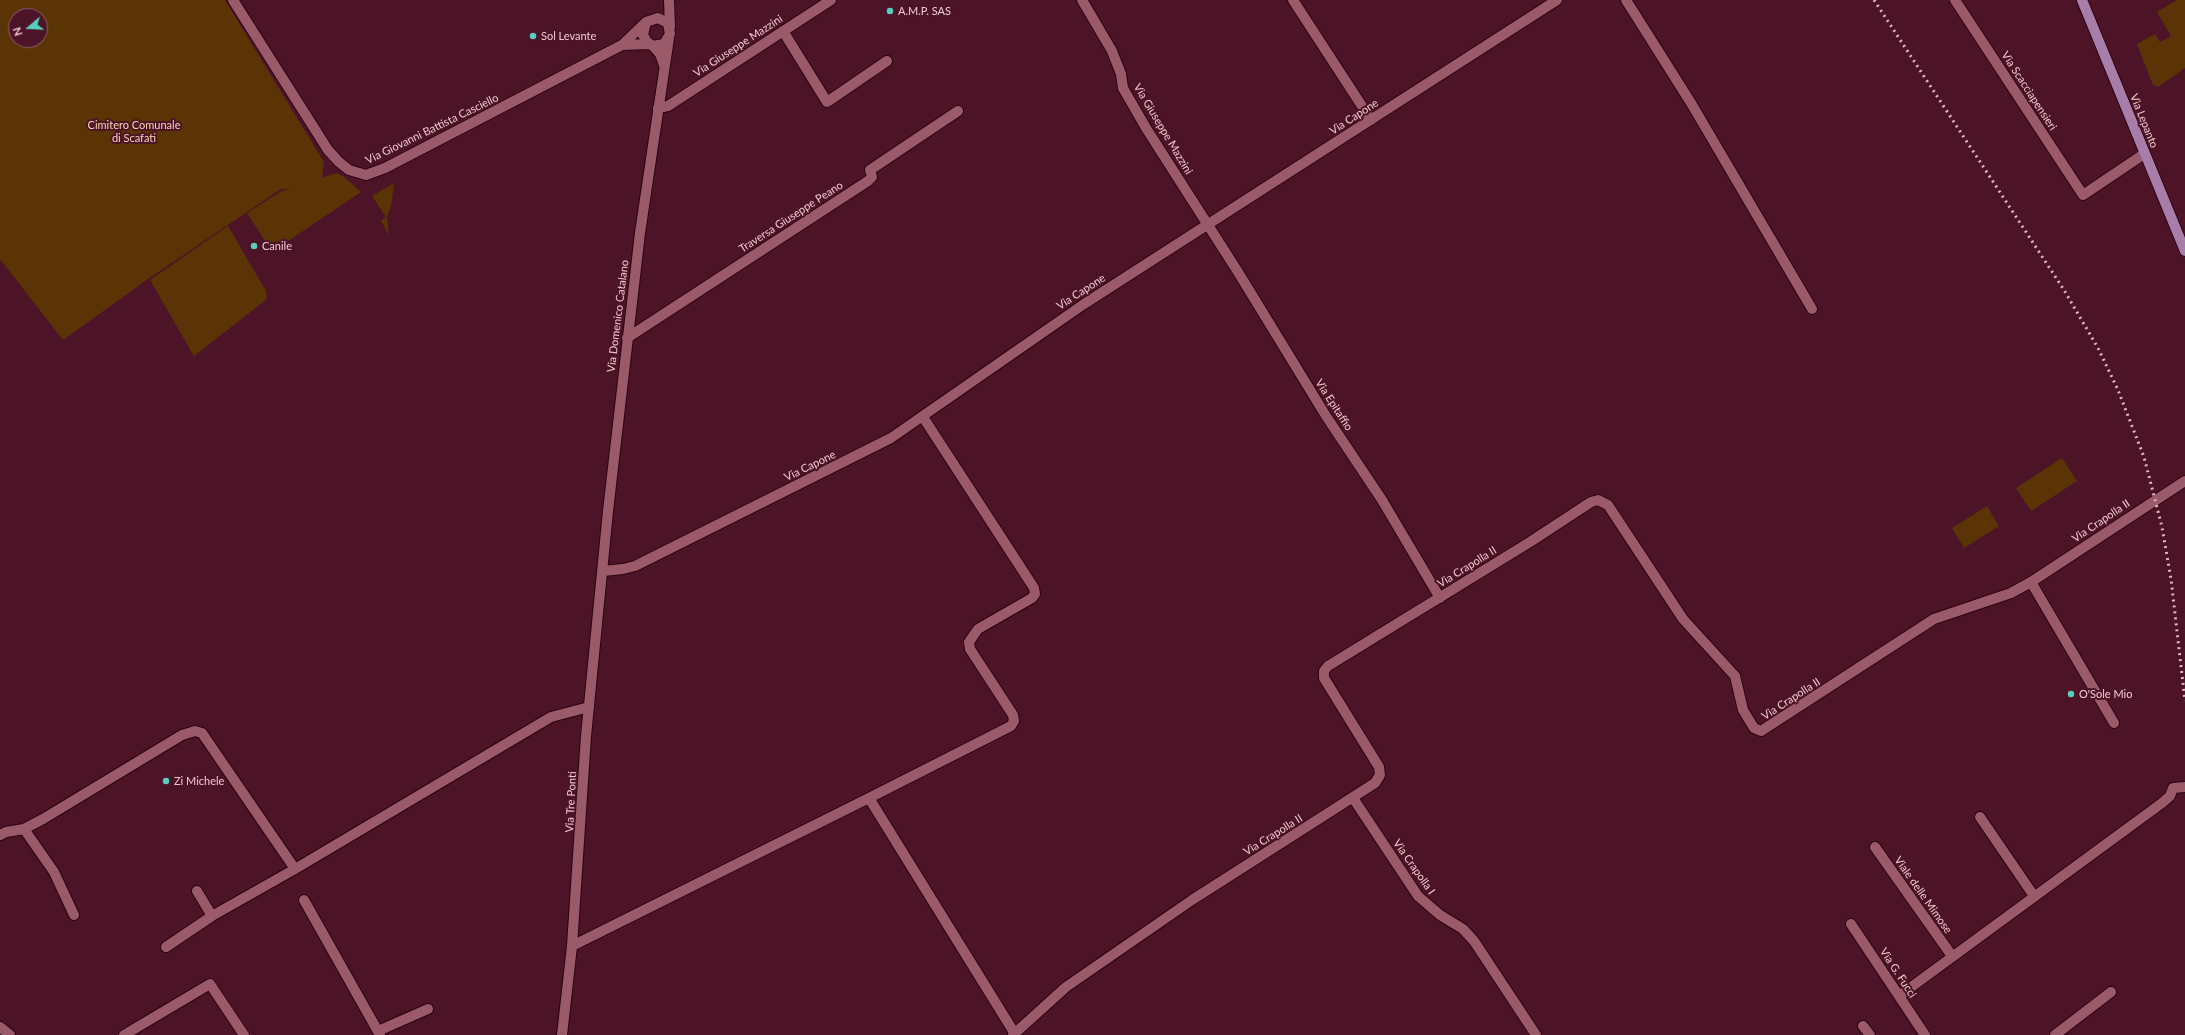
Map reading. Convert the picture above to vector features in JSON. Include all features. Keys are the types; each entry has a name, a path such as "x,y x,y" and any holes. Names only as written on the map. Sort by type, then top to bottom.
{"main road":[{"name":"Via Lepanto","path":"2082,0 2185,251"}],"street":[{"name":"Via Giovanni Battista Casciello","path":"233,0 328,150 338,162 349,170 366,175 385,168 622,45 650,20"},
{"name":"Via Giuseppe Mazzini","path":"658,108 668,106 831,0"},
{"name":"Via Giuseppe Mazzini","path":"1082,0 1112,51 1119,68 1125,92 1208,224"},
{"path":"1293,0 1371,120"},
{"name":"Via Capone","path":"603,570 630,568 708,531 872,448 924,417 1039,334 1557,0"},
{"path":"1626,0 1695,110 1812,309"},
{"name":"Via Scacciapensieri","path":"1955,0 2083,195 2144,154"},
{"name":"Via Domenico Catalano","path":"650,20 663,10 669,1"},
{"name":"Via Domenico Catalano","path":"603,570 627,338 664,65 669,38 669,1"},
{"path":"664,65 652,45 643,34 642,30 650,20 662,19 670,27"},
{"path":"783,31 827,102 887,61"},
{"path":"652,45 661,45 669,38"},
{"name":"Via Giovanni Battista Casciello","path":"622,45 652,45"},
{"name":"Traversa Giuseppe Peano","path":"627,338 868,181 872,177 870,170 958,111"},
{"name":"Via Epitaffio","path":"1208,224 1326,416 1386,506 1440,598"},
{"path":"572,946 1011,726 1014,721 1013,715 970,648 969,642 978,629 1032,598 1035,594 1034,588 924,417"},
{"name":"Via Crapolla II","path":"1014,1034 1050,999 1072,983 1192,900 1375,783 1380,776 1379,767 1324,678 1324,671 1328,666 1440,598 1591,502 1598,500 1603,501 1608,505 1683,619 1735,676 1743,710 1754,728 1761,732 1934,620 2011,593 2031,582 2185,481"},
{"name":"Via Tre Ponti","path":"562,1035 572,946 589,707 603,570"},
{"path":"2031,582 2114,723"},
{"path":"166,948 212,916 295,869 545,721 589,707"},
{"path":"0,836 6,832 24,829 182,735 195,731 202,733 295,869"},
{"path":"1899,996 2170,796 2173,788 2185,787"},
{"path":"869,798 1014,1034"},
{"name":"Via Crapolla I","path":"1353,798 1423,902 1463,929 1471,937 1536,1035"},
{"path":"1980,817 2034,896"},
{"path":"24,829 54,872 74,915"},
{"name":"Viale delle Mimose","path":"1875,847 1952,956"},
{"path":"197,890 212,916"},
{"path":"304,900 379,1033 428,1009"},
{"name":"Via G. Fucci","path":"1852,924 1924,1035"},
{"path":"124,1035 210,984 244,1035"},
{"path":"2055,1035 2111,992"},
{"path":"0,1026 10,1035"},
{"path":"1864,1026 1870,1035"}],"green space":[{"name":"Cimitero Comunale di Scafati","path":"0,0 225,0 324,162 322,178 336,173 343,176 361,192 272,252 247,213 282,191 291,189 281,189 148,279 63,340 0,259"},
{"path":"2177,0 2185,0 2185,68 2158,87 2153,85 2137,44 2155,34 2160,42 2171,36 2157,12"},
{"path":"394,183 392,202 387,217 389,235 381,221 386,217 372,196"},
{"path":"228,226 266,291 267,299 194,356 150,280"},
{"path":"2062,458 2077,481 2031,511 2016,488"},
{"path":"1987,506 1999,526 1964,548 1952,528"}],"railway":[{"path":"1874,0 2064,290 2098,348 2118,390 2144,457 2162,527 2171,579 2185,701"}],"place":[{"name":"A.M.P. SAS","path":"890,11"},
{"name":"Sol Levante","path":"533,36"},
{"name":"Canile","path":"254,246"},
{"name":"O'Sole Mio","path":"2071,694"},
{"name":"Zi Michele","path":"166,781"}]}
